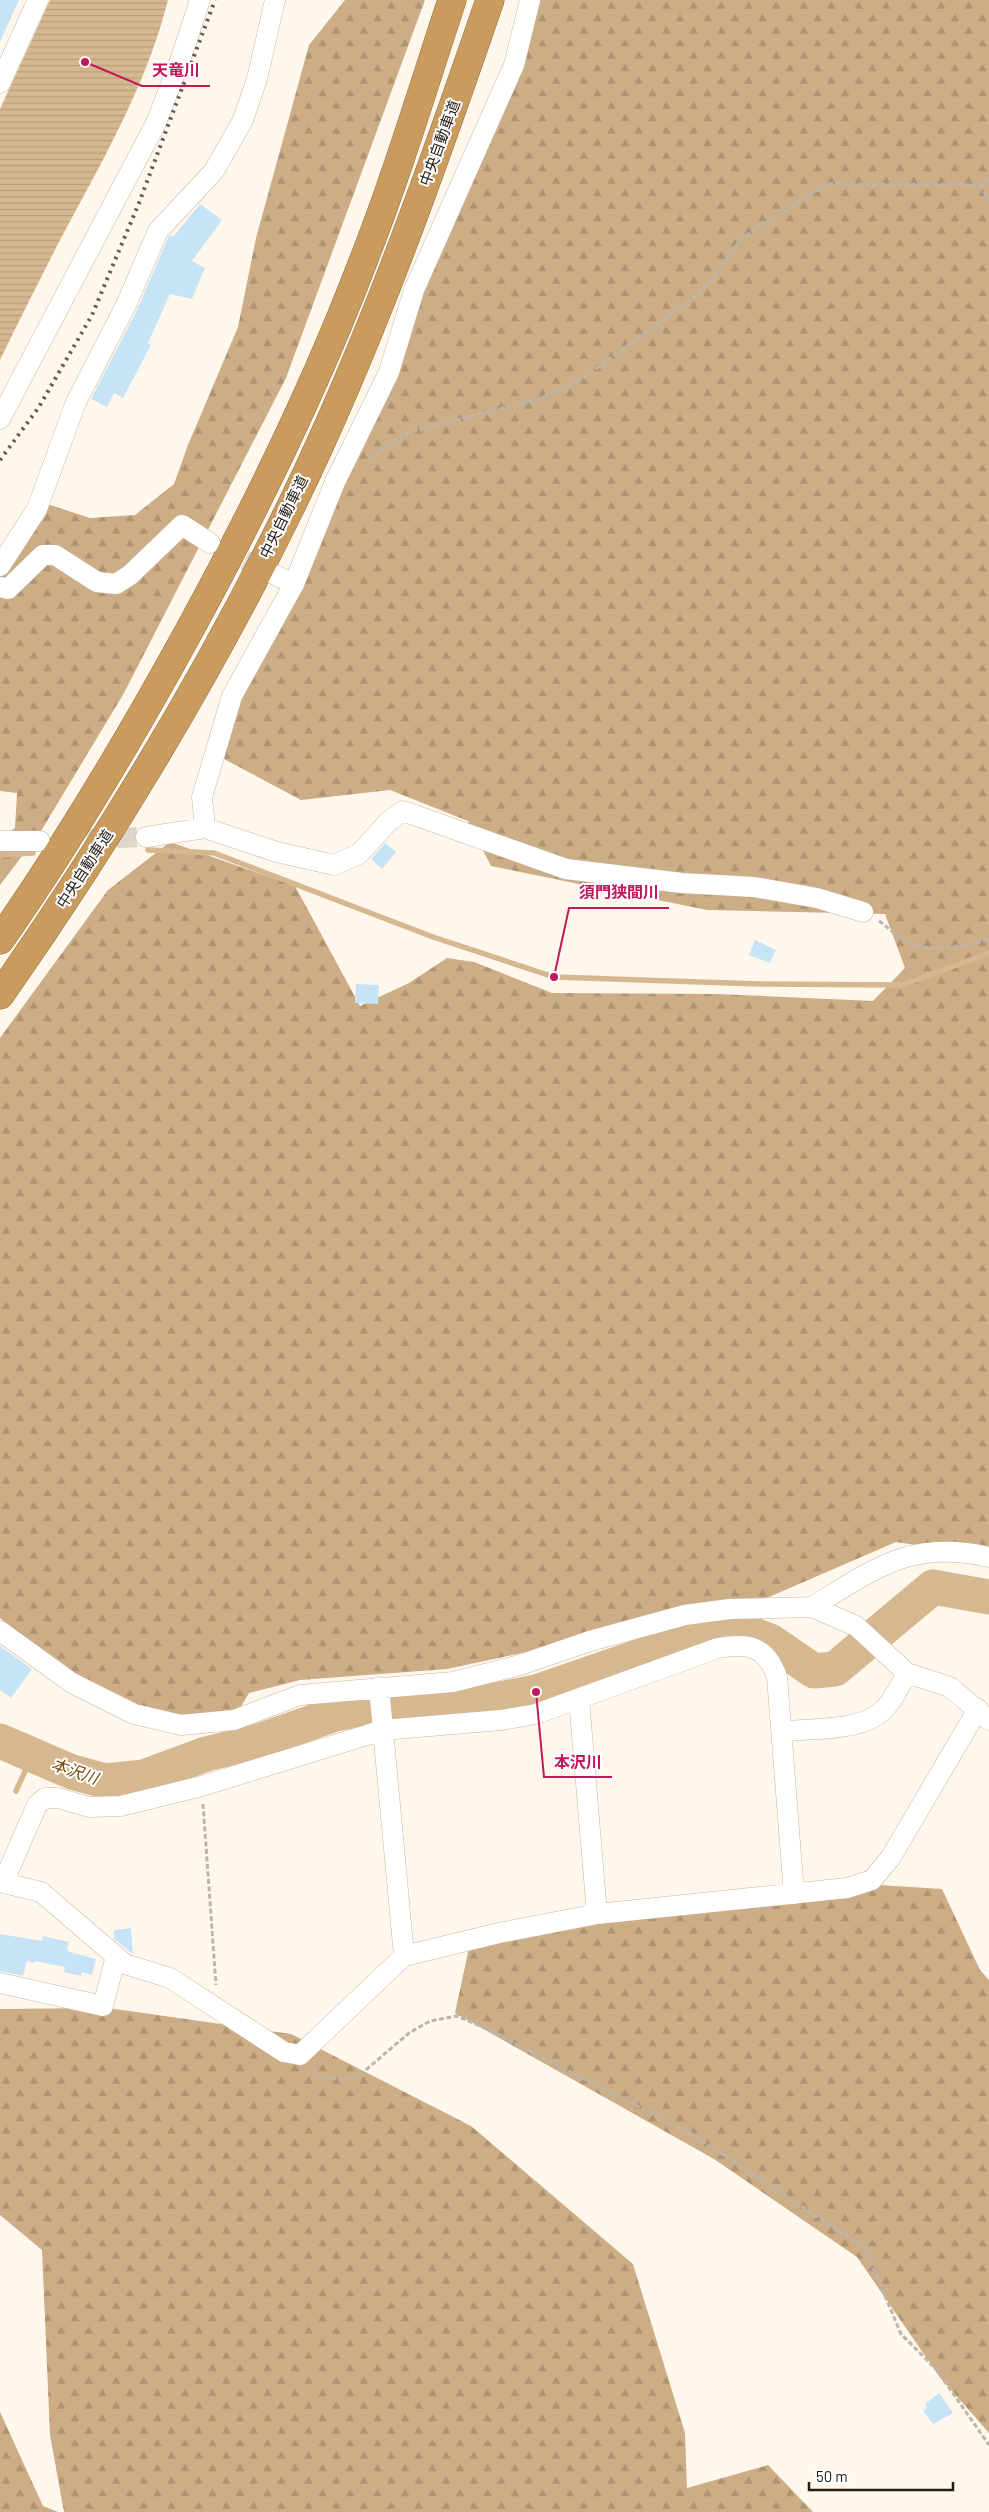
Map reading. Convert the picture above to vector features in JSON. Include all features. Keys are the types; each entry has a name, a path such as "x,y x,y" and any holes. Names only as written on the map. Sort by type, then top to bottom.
{"highway":[{"name":"中央自動車道","path":"0,940 119,755 199,614 265,486 312,383 362,264 452,0"},
{"name":"中央自動車道","path":"0,995 48,926 133,794 186,704 294,499 391,274 441,143 490,0"}],"street":[{"path":"0,83 8,46 38,0"},
{"path":"0,419 156,123 182,58 200,0"},
{"path":"0,566 37,509 76,402 126,306 158,231 214,171 243,120 257,79 275,0"},
{"path":"205,828 202,797 232,696 294,584 335,482 389,372 414,290 514,65 530,0"},
{"path":"0,587 8,589 43,555 56,555 97,582 116,584 130,575 182,525 210,543"},
{"path":"275,575 294,584"},
{"path":"146,836 205,828 277,852 334,865 359,854 389,821 403,811 566,869 682,883 754,887 817,898 863,912"},
{"path":"0,841 40,841"},
{"path":"812,1607 878,1566 921,1552 964,1551 989,1557"},
{"path":"0,1631 72,1683 134,1714 181,1725 234,1720 300,1695 453,1682 520,1665 590,1640 685,1615 730,1609 812,1607 856,1626 907,1673 950,1687 983,1715 891,1857 872,1880 847,1888 794,1894 597,1914 499,1933 404,1956 300,2055 284,2052 170,1978 126,1964 42,1892 2,1883 37,1805 45,1798 58,1798 89,1807 105,1808 202,1786 383,1730 501,1720 536,1714 718,1648 737,1645 753,1648 764,1654 772,1664 777,1677 794,1894"},
{"path":"782,1732 864,1722 880,1713 892,1700 907,1673"},
{"path":"379,1687 404,1956"},
{"path":"579,1699 597,1914"},
{"path":"0,1983 103,2006 116,1956"}],"path":[{"path":"367,460 406,433 539,399 582,379 693,298 716,274 742,238 828,184 980,184 989,179"},
{"path":"980,184 989,201"},
{"path":"863,912 889,928 909,944 932,948 961,946 989,939"},
{"path":"202,1786 218,2010"},
{"path":"300,2055 318,2076 343,2080 361,2074 409,2033 430,2021 457,2016 494,2032 693,2134 865,2248 901,2334 936,2369 989,2445"}],"green space":[{"path":"345,0 425,0 286,378 124,693 41,831 0,885 0,839 15,828 17,793 0,791 0,547 35,500 90,518 135,515 174,484 188,445 238,327 256,238 309,45"},
{"path":"526,0 989,0 989,1556 896,1542 769,1597 718,1611 447,1669 300,1680 249,1693 232,1722 179,1728 77,1684 0,1618 0,1038 108,890 170,842 295,886 360,1006 409,983 447,958 474,962 552,993 717,994 873,1001 905,968 885,914 707,910 491,866 468,821 390,790 301,800 224,759 233,707 384,378 498,94"},
{"path":"863,1884 942,1889 980,1970 989,1980 989,2433 939,2376 857,2257 714,2159 455,2013 469,1948 571,1919"},
{"path":"108,2008 291,2034 471,2126 633,2264 685,2433 687,2488 768,2465 813,2512 64,2512 50,2435 42,2250 0,2215 0,2009"},
{"path":"0,2412 43,2506 58,2512 0,2512"}],"shaded area":[{"path":"50,0 168,0 148,63 121,124 0,360 0,109"}],"building":[{"path":"0,0 19,0 0,42"},
{"path":"200,204 222,220 192,261 205,268 192,299 170,294 148,343 151,345 123,398 114,393 107,407 91,399 137,310 168,238 170,235 173,237"},
{"path":"385,843 396,852 382,869 371,859"},
{"path":"755,940 776,950 770,963 749,955"},
{"path":"356,984 379,985 378,1004 355,1003"},
{"path":"0,1646 32,1669 11,1698 0,1690"},
{"path":"131,1928 133,1954 114,1939 114,1930"},
{"path":"0,1934 42,1941 43,1936 69,1942 67,1951 96,1959 92,1975 82,1972 81,1976 64,1972 65,1967 35,1961 35,1963 27,1961 23,1976 0,1971"},
{"path":"939,2393 953,2413 933,2424 923,2411 927,2407 925,2404"}],"waterway":[{"path":"148,850 214,853 433,937 554,977 759,984 902,985 989,953"},
{"path":"0,855 33,853"},
{"name":"本沢川","path":"0,1741 72,1772 105,1781 144,1777 206,1754 256,1742 335,1714 367,1708 475,1704 536,1692 713,1631 744,1631 770,1641 814,1671 835,1669 933,1587 989,1597"},
{"path":"16,1791 32,1756"}],"tunnel":[{"path":"218,547 273,574"},
{"path":"57,840 146,837"}],"railway":[{"path":"0,460 39,407 92,315 139,203 215,0"}],"place":[{"name":"天竜川","path":"85,62"},
{"name":"須門狭間川","path":"554,977"},
{"name":"本沢川","path":"536,1692"}]}
